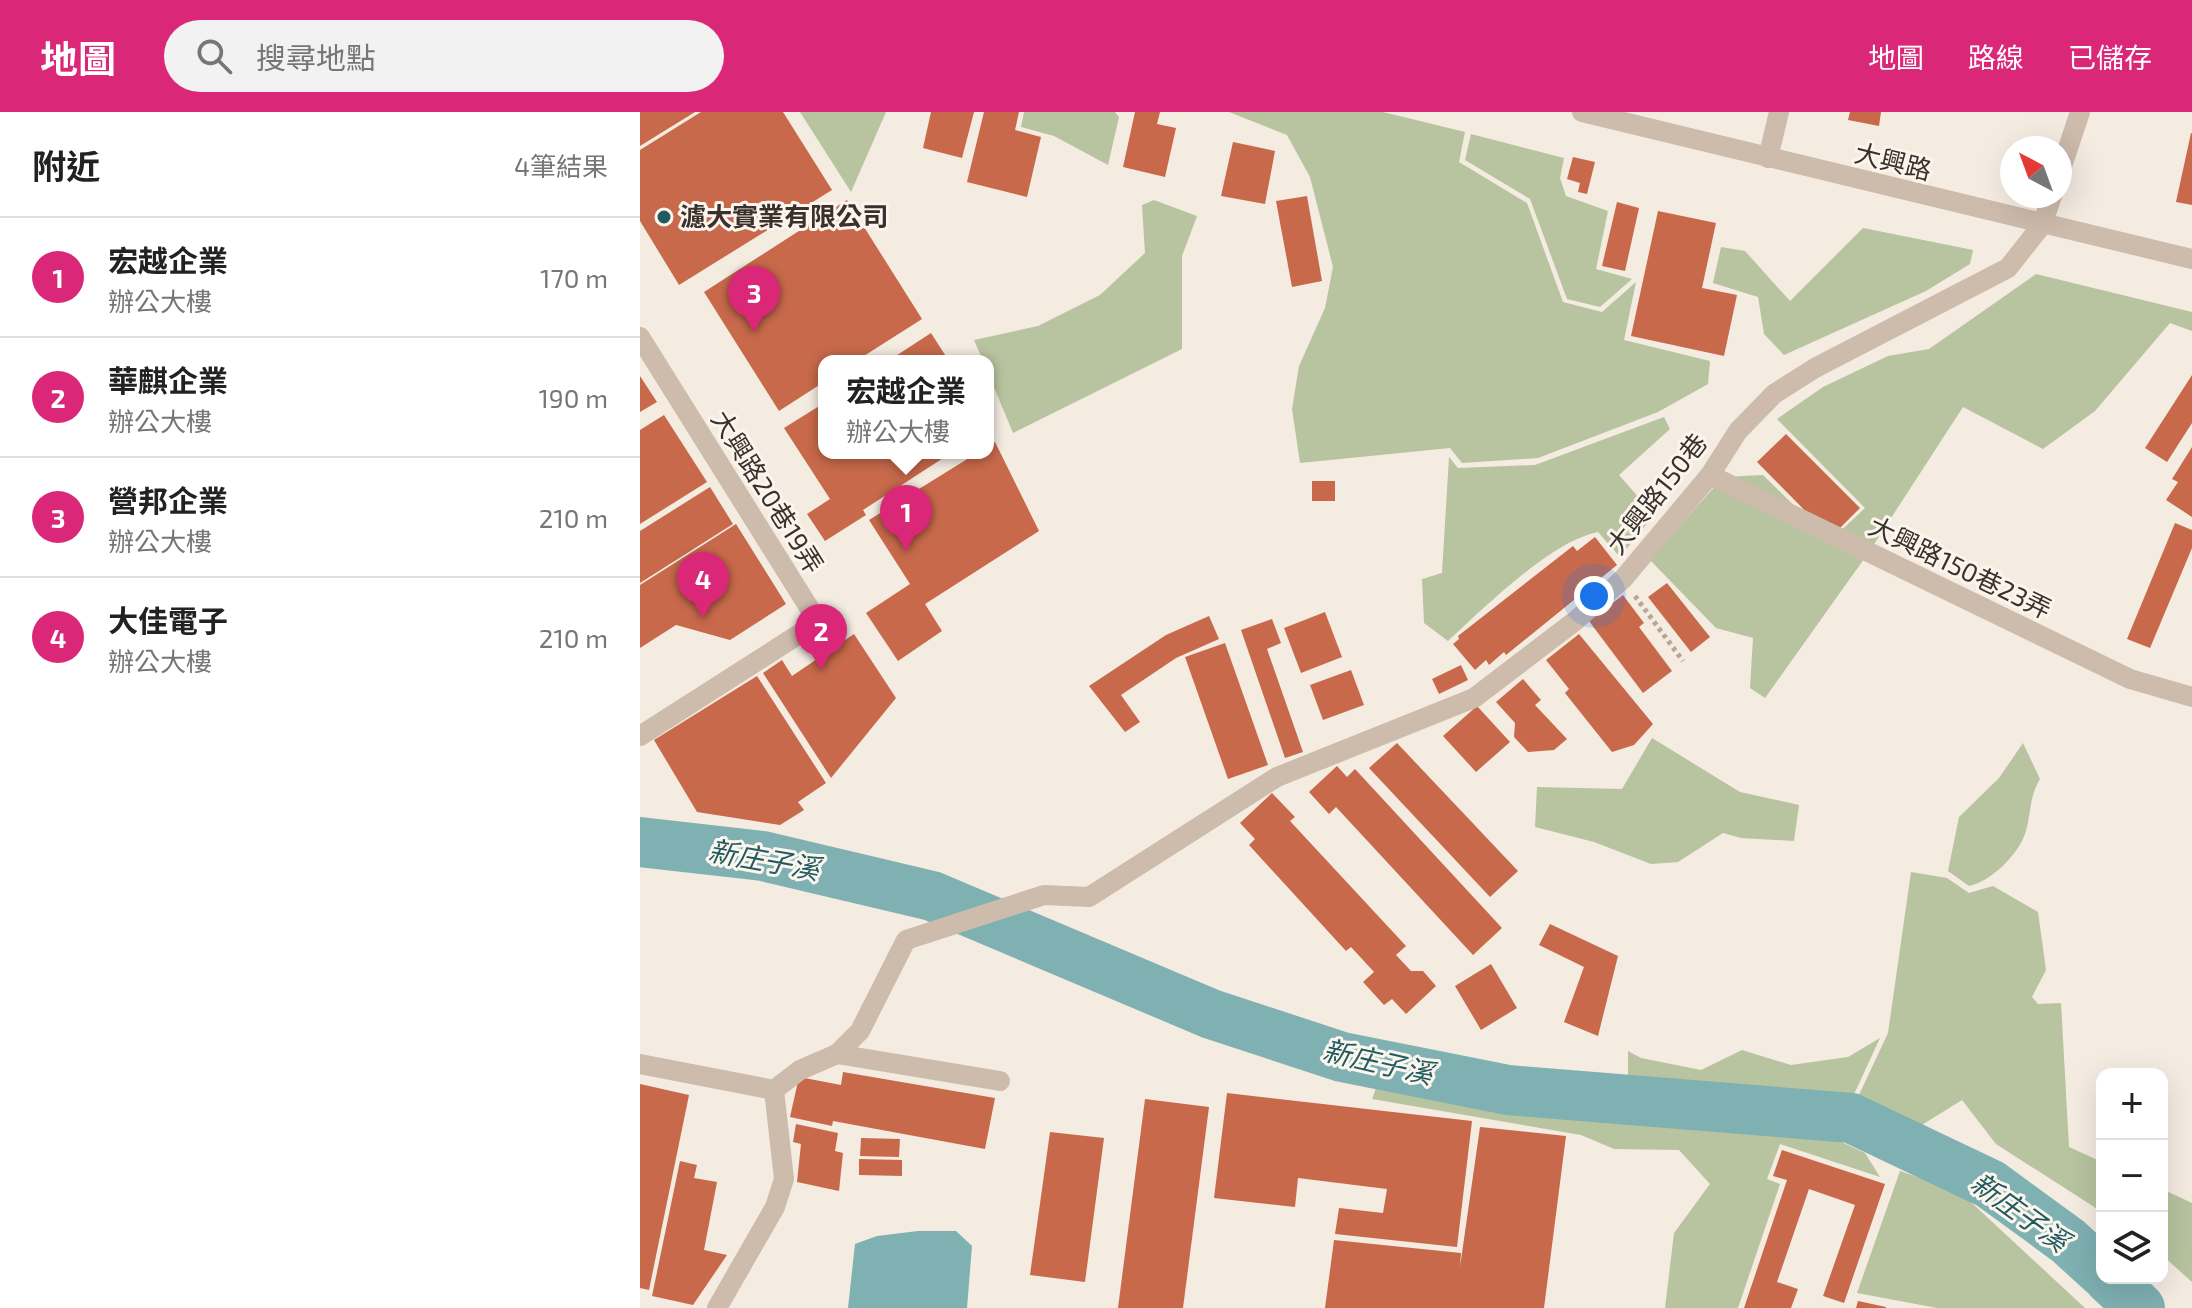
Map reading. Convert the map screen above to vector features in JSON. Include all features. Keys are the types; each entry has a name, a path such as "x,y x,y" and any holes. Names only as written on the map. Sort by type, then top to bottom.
{"street":[{"name":"大興路","path":"1582,112 2192,259"},
{"path":"1768,158 1779,112"},
{"path":"2072,136 2080,112"},
{"name":"大興路150巷","path":"837,1054 860,1031 906,940 1044,895 1089,897 1277,777 1474,698 1610,591 1710,475 1738,431 1774,394 1815,368 2008,268 2042,225 2048,208"},
{"name":"大興路20巷19弄","path":"640,337 818,622 640,736"},
{"name":"大興路150巷23弄","path":"1710,475 2130,679 2192,697"},
{"path":"640,1064 774,1090 800,1070 837,1054 1000,1081"},
{"path":"717,1308 775,1207 784,1179 774,1090"}],"path":[{"path":"1642,604 1683,661"}],"green space":[{"path":"800,112 886,112 851,192"},
{"path":"1024,112 1115,112 1119,117 1108,165 1054,136 1021,127"},
{"path":"1229,112 1383,112 1465,132 1459,162 1527,203 1563,302 1602,312 1636,282 1624,340 1710,361 1708,384 1658,412 1538,458 1462,463 1450,448 1300,463 1292,409 1299,366 1325,308 1333,267 1310,177 1287,135"},
{"path":"1471,134 1564,158 1560,178 1566,196 1608,211 1596,269 1632,279 1600,307 1567,299 1530,199 1465,160"},
{"path":"1154,200 1197,216 1182,256 1182,349 1013,433 994,387 994,355 980,355 974,340 1038,326 1100,295 1145,253 1142,205"},
{"path":"1863,228 1973,250 1970,264 1926,291 1784,355 1764,334 1758,297 1713,283 1721,247 1745,251 1790,301"},
{"path":"2036,274 2192,312 2192,331 2170,323 2095,411 2043,449 1963,407 1869,552 1765,698 1750,688 1753,638 1716,628 1650,560 1723,477 1763,475 1830,541 1865,508 1777,419 1823,387 1888,356 1929,349"},
{"path":"1664,417 1670,429 1619,475 1654,515 1620,557 1598,532 1580,538 1539,562 1448,641 1424,623 1422,579 1442,573 1449,457 1458,468 1535,465"},
{"path":"1652,738 1740,792 1799,805 1794,841 1741,838 1723,833 1678,862 1651,864 1594,842 1535,827 1537,787 1622,789"},
{"path":"2023,743 2040,779 2033,795 2025,834 2006,863 1985,880 1969,886 1948,871 1959,817 1999,778"},
{"path":"1911,872 1947,878 1969,893 1993,886 2038,912 2046,970 2032,997 2038,1004 2061,1003 2069,1147 2096,1159 2096,1208 1996,1144 1962,1100 1917,1128 1858,1097 1888,1033"},
{"path":"1880,1038 1850,1103 1698,1087 1628,1085 1628,1051 1641,1058 1701,1070 1742,1050 1791,1065 1848,1057"},
{"path":"1378,1083 1579,1114 1780,1126 1833,1138 1865,1153 1880,1177 1780,1144 1767,1179 1780,1184 1738,1308 1665,1308 1674,1233 1710,1184 1679,1150 1614,1149 1581,1135 1372,1099"},
{"path":"1900,1171 1959,1191 2085,1308 1937,1308 1857,1293"},
{"path":"2168,1192 2192,1203 2192,1282 2168,1260"}],"water":[{"path":"918,1231 956,1231 972,1246 967,1308 848,1308 855,1244 877,1236"}],"building":[{"path":"640,112 695,112 640,146"},
{"path":"701,112 783,112 832,190 679,285 640,221 640,150"},
{"path":"931,112 974,112 962,158 923,148"},
{"path":"984,112 1019,112 1015,130 1041,137 1027,197 967,182"},
{"path":"1135,112 1160,112 1157,124 1176,128 1165,177 1123,167"},
{"path":"1850,112 1881,112 1879,126 1848,120"},
{"path":"2192,133 2192,205 2176,202"},
{"path":"1233,142 1275,151 1265,204 1221,196"},
{"path":"1573,157 1595,162 1587,194 1578,192 1580,183 1567,179"},
{"path":"1307,196 1322,281 1292,287 1276,201"},
{"path":"847,200 922,319 865,355 818,355 818,386 779,411 704,292"},
{"path":"1617,202 1639,208 1625,271 1602,266"},
{"path":"1658,211 1716,223 1702,288 1737,295 1724,356 1631,336"},
{"path":"931,333 945,355 897,355"},
{"path":"2192,375 2192,423 2167,462 2145,448"},
{"path":"640,376 657,402 640,412"},
{"path":"818,407 818,459 942,459 863,510 866,515 825,541 807,514 830,499 784,428"},
{"path":"664,415 707,482 640,524 640,430"},
{"path":"1786,434 1860,508 1831,537 1757,462"},
{"path":"994,443 1039,531 925,604 942,631 898,661 866,613 910,584 869,520 967,459 994,459"},
{"path":"2192,447 2192,517 2166,500 2178,482 2172,479"},
{"path":"1312,481 1335,481 1335,501 1312,501"},
{"path":"710,487 733,524 640,583 640,531"},
{"path":"2175,523 2192,530 2192,548 2150,648 2127,639"},
{"path":"736,524 786,604 730,640 676,625 640,648 640,585"},
{"path":"1595,537 1617,565 1506,655 1504,652 1489,665 1486,660 1475,670 1453,644 1459,639 1458,636 1573,546 1577,551"},
{"path":"1667,583 1710,637 1691,652 1648,597"},
{"path":"1623,595 1644,623 1639,627 1672,671 1643,693 1589,621"},
{"path":"1325,612 1342,657 1301,673 1284,628"},
{"path":"1209,616 1219,639 1176,658 1121,695 1140,722 1125,732 1089,686 1166,635"},
{"path":"1272,619 1281,643 1267,649 1303,752 1285,758 1241,630"},
{"path":"854,634 896,698 831,778 763,673 782,660 792,676"},
{"path":"1579,634 1653,724 1634,745 1612,752 1565,693 1569,689 1546,660"},
{"path":"1225,643 1268,765 1228,779 1185,657"},
{"path":"1461,665 1468,680 1439,694 1432,679"},
{"path":"1351,670 1364,705 1323,720 1310,685"},
{"path":"757,676 826,783 798,802 804,810 780,825 697,812 654,740"},
{"path":"1523,679 1541,700 1535,705 1567,739 1554,750 1528,752 1514,737 1515,723 1496,702"},
{"path":"1477,706 1510,742 1476,772 1443,736"},
{"path":"1397,743 1518,871 1490,897 1369,768"},
{"path":"1337,766 1347,777 1355,769 1502,928 1473,955 1336,807 1329,814 1309,792"},
{"path":"1272,793 1295,817 1290,821 1406,946 1396,955 1411,971 1423,971 1436,986 1406,1014 1392,999 1384,1005 1363,982 1374,972 1351,947 1346,951 1249,845 1255,839 1240,823"},
{"path":"1550,924 1618,956 1598,1036 1564,1022 1584,967 1539,945"},
{"path":"1491,964 1517,1008 1481,1030 1455,986"},
{"path":"843,1072 995,1098 985,1149 833,1121 832,1126 790,1117 799,1077 841,1085"},
{"path":"640,1084 689,1095 649,1290 640,1288"},
{"path":"1227,1093 1472,1121 1457,1247 1335,1234 1339,1208 1383,1213 1387,1189 1298,1178 1295,1207 1214,1198"},
{"path":"1145,1099 1209,1107 1183,1308 1118,1308"},
{"path":"796,1124 838,1133 835,1151 843,1153 839,1191 797,1182 801,1144 793,1142"},
{"path":"1480,1127 1566,1136 1544,1308 1325,1308 1334,1240 1461,1253 1460,1267"},
{"path":"1050,1132 1104,1138 1085,1282 1030,1275"},
{"path":"861,1138 900,1139 899,1157 860,1156"},
{"path":"1782,1150 1885,1184 1844,1303 1823,1296 1855,1205 1809,1189 1777,1282 1798,1289 1791,1308 1744,1308 1787,1180 1773,1176"},
{"path":"859,1159 902,1160 902,1176 859,1175"},
{"path":"680,1161 697,1165 694,1178 717,1182 704,1250 727,1255 693,1305 652,1296"},
{"path":"1858,1301 1886,1307 1886,1308 1856,1308"}],"waterway":[{"name":"新庄子溪","path":"640,842 763,856 932,896 1211,1014 1342,1057 1508,1090 1851,1118 1990,1184 2068,1241 2096,1267"},
{"name":"新庄子溪","path":"2114,1284 2140,1308"}],"place":[{"name":"濾大實業有限公司","path":"664,217"},
{"name":"營邦企業","path":"754,332"},
{"name":"宏越企業","path":"906,551"},
{"name":"大佳電子","path":"703,618"},
{"name":"華麒企業","path":"821,670"}]}
